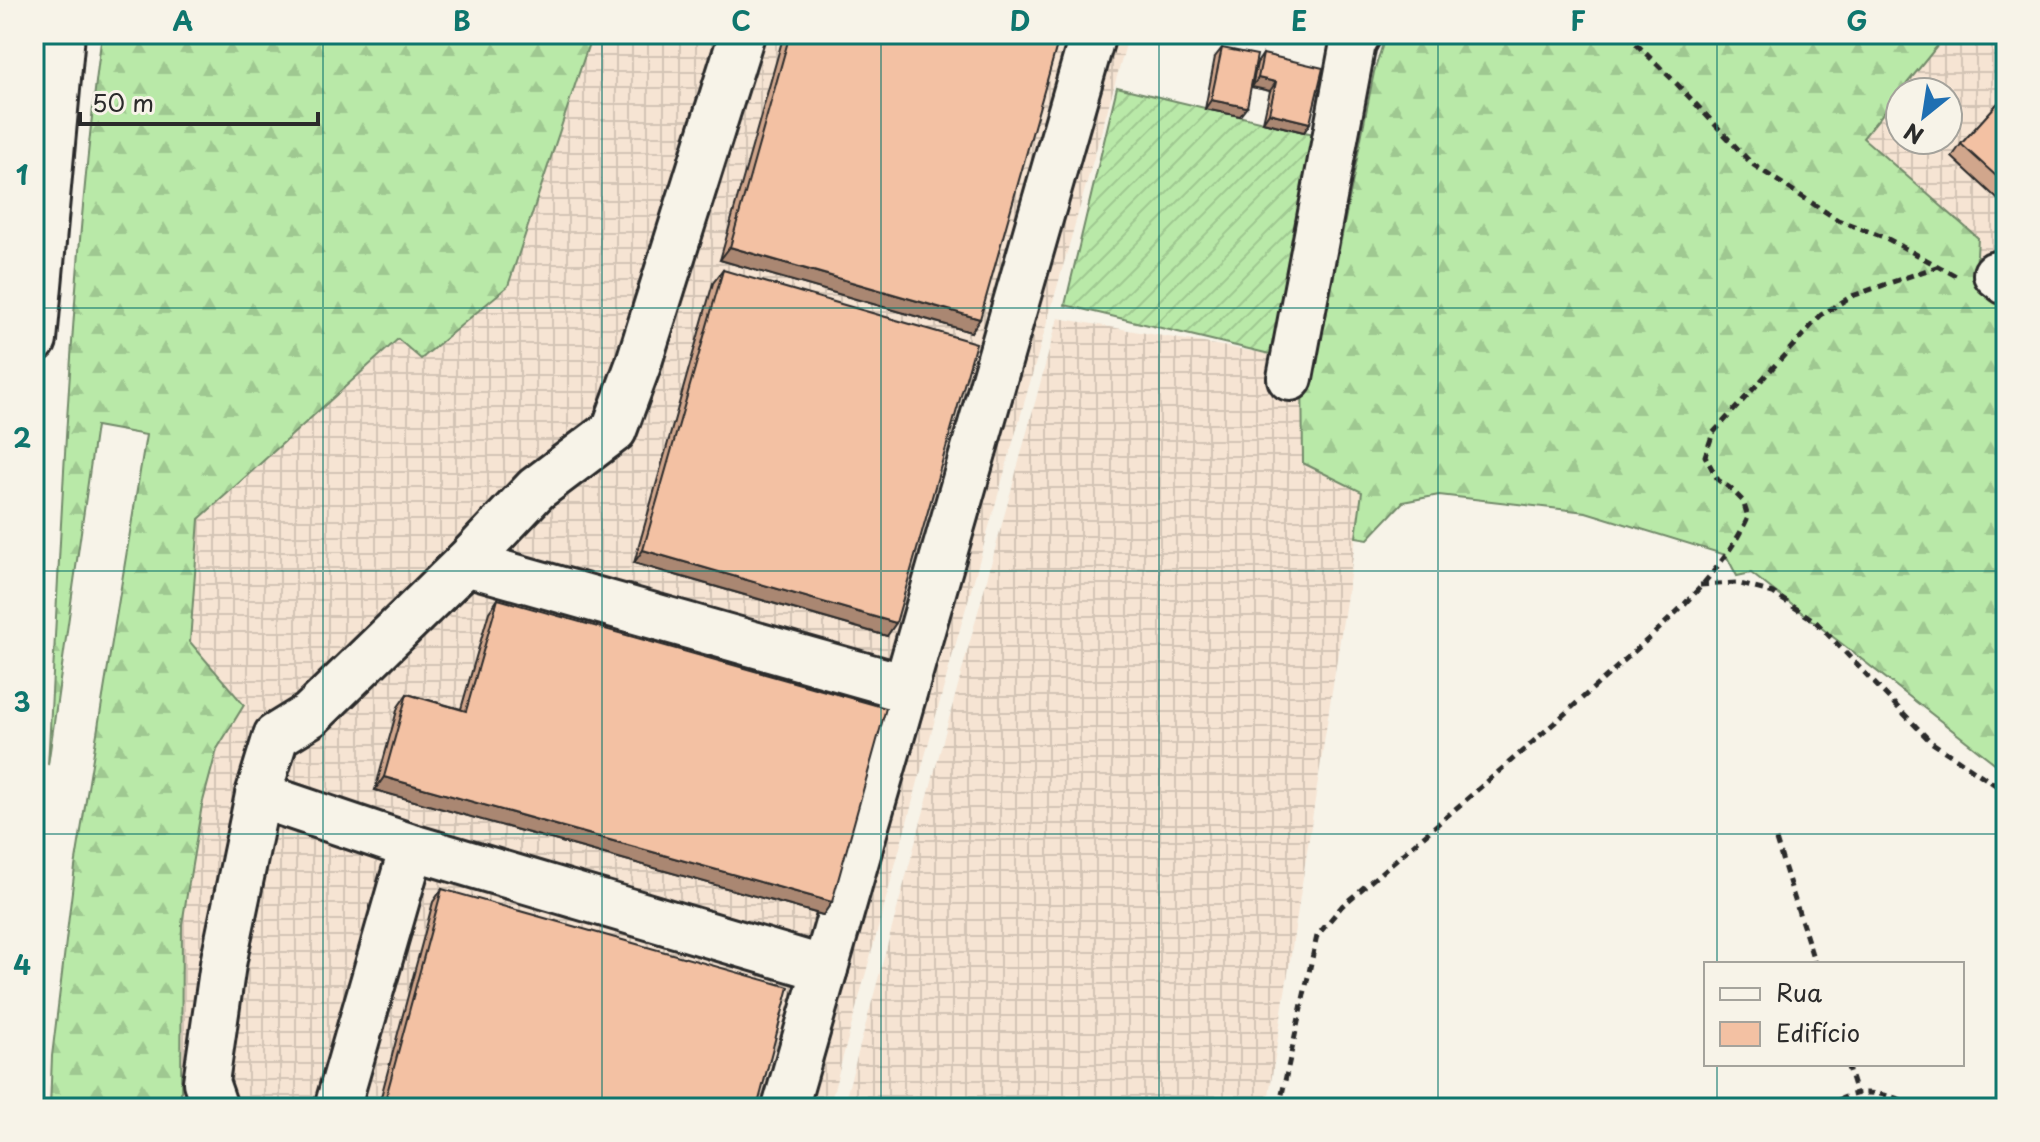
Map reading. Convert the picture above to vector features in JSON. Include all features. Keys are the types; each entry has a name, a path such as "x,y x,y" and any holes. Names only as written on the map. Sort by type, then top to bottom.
{"main road":[{"path":"34,340 62,34"},
{"path":"215,1108 206,1082 223,964 258,795 276,736 310,715 466,563 536,489 614,430 638,365 742,34"},
{"path":"785,1108 1093,34"},
{"path":"1290,378 1353,43 1358,34"},
{"path":"466,563 905,687"},
{"path":"258,795 412,847 825,969"},
{"path":"337,1108 412,847"}],"path":[{"path":"1626,34 1752,164 1838,220 1886,238 1939,266 1990,280"},
{"path":"1279,1108 1317,936 1342,906 1665,623 1726,556 1748,517 1743,501 1718,480 1705,456 1713,433 1821,315 1852,296 1939,266"},
{"path":"1700,585 1737,583 1773,593 1805,614 1868,674 1931,742 2006,792"},
{"path":"1776,840 1814,962"},
{"path":"1848,1066 1856,1093"},
{"path":"1827,1108 1839,1098 1866,1091 1922,1108"}],"shaded area":[{"path":"592,34 1129,34 952,657 829,1108 181,1108 181,928 202,805 217,749 244,705 190,642 199,519 399,339 508,286"},
{"path":"1947,34 2006,34 2006,313 1976,272 1863,138 1884,112 1884,156 1964,156 1964,76 1913,76"},
{"path":"1058,318 1274,355 1302,370 1363,492 1267,1108 843,1108"}],"green space":[{"path":"102,34 592,34 508,286 421,359 398,339 199,519 190,642 244,705 217,749 202,805 182,924 181,1108 50,1108 52,1056 75,867 146,435 96,426 48,765 75,307"},
{"path":"1386,34 1947,34 1913,76 1884,76 1884,112 1863,138 1978,238 1976,272 2006,313 2006,772 1751,573 1737,576 1726,555 1586,512 1439,495 1403,502 1368,539 1356,537 1362,492 1303,463 1302,370 1324,327 1374,72"},
{"path":"1117,87 1326,137 1274,355 1065,305"}],"building":[{"path":"790,34 1060,34 980,319 730,247"},
{"path":"1222,48 1257,55 1247,107 1211,100"},
{"path":"1263,54 1323,68 1310,123 1269,113 1276,82 1258,78"},
{"path":"2006,94 2006,185 1964,147 1964,141"},
{"path":"723,270 976,343 896,623 643,550"},
{"path":"498,599 886,708 832,902 384,777 407,694 466,711"},
{"path":"442,889 789,987 757,1108 383,1108"}]}
